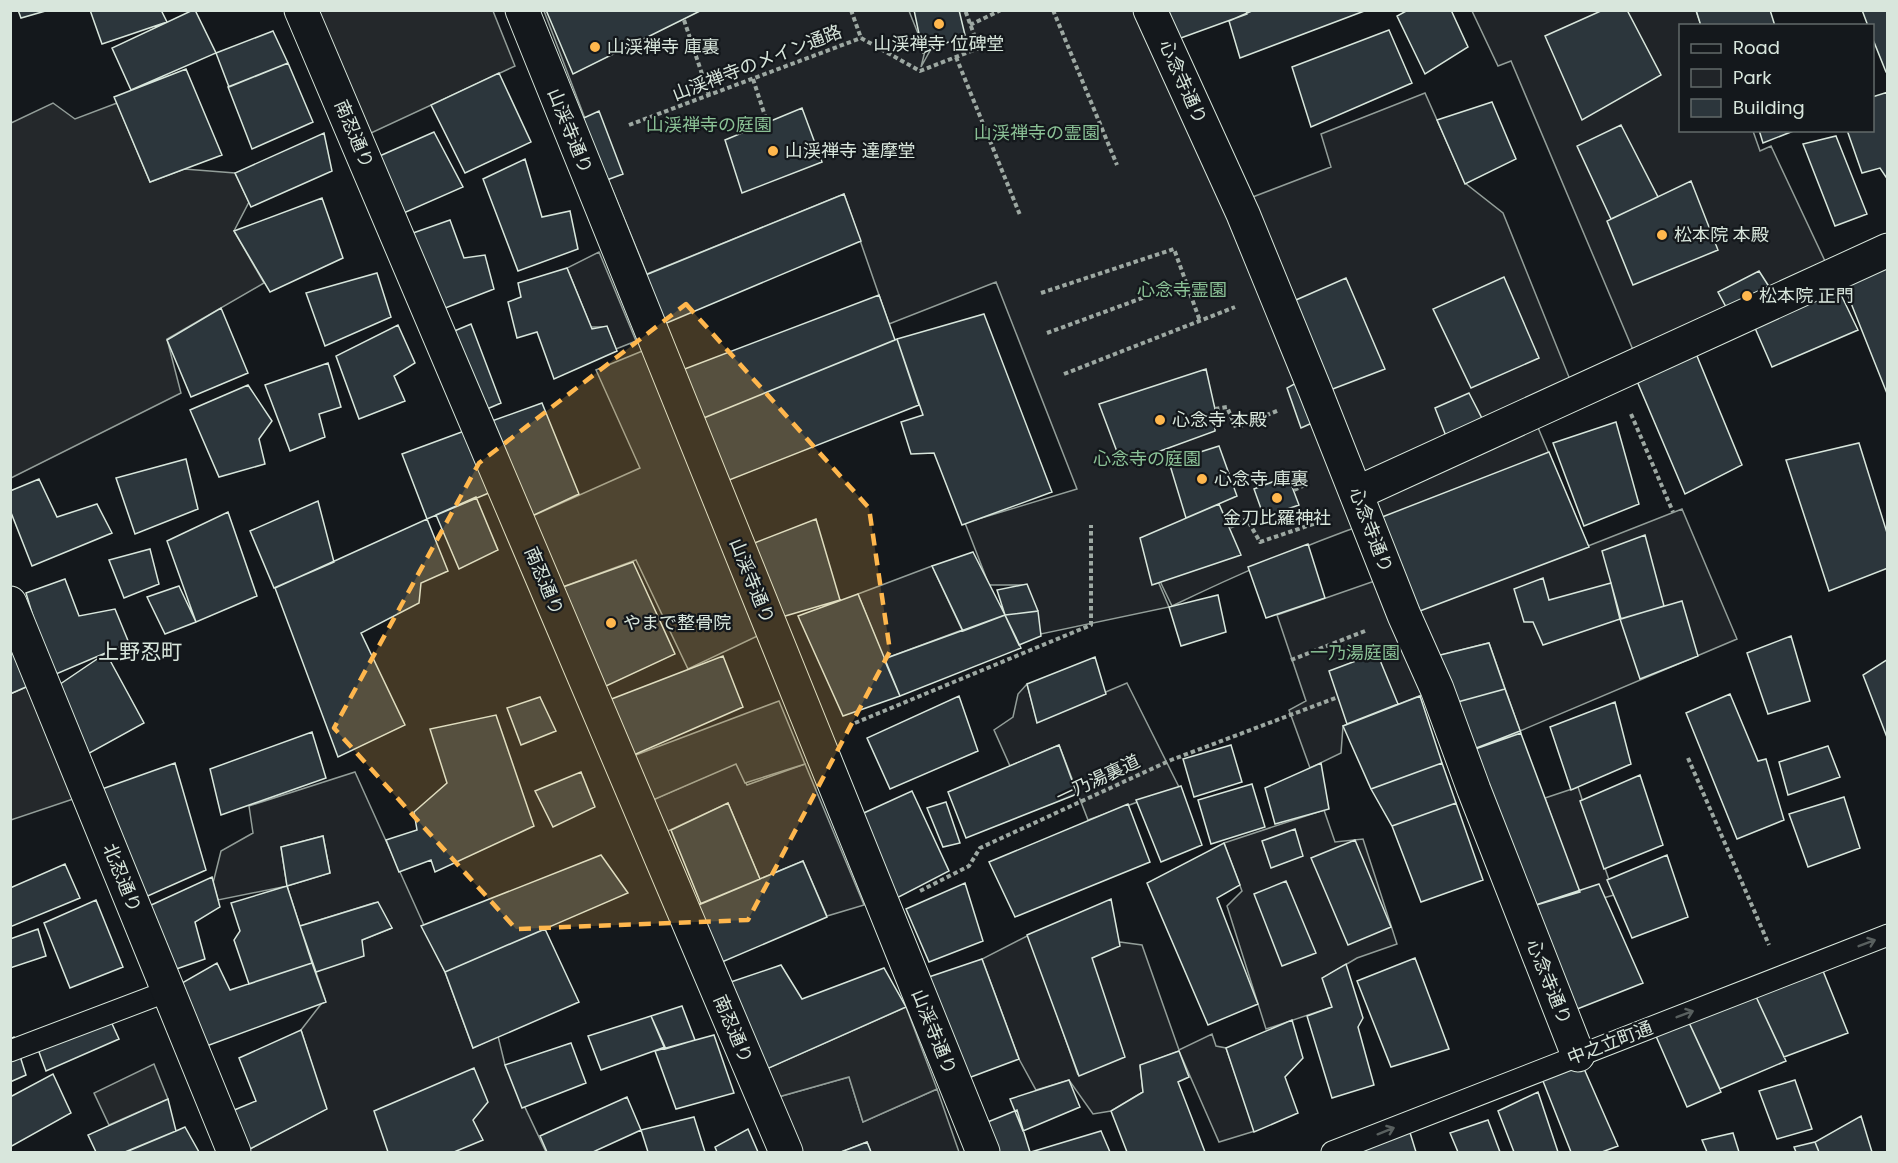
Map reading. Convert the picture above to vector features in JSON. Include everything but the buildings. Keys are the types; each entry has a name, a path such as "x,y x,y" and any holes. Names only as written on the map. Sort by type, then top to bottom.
{"street":[{"name":"南忍通り","path":"302,10 786,1152"},
{"name":"山渓寺通り","path":"522,10 983,1152"},
{"name":"心念寺通り","path":"1150,10 1242,214 1404,615 1437,689 1578,1056"},
{"path":"1359,500 1614,374 1887,250"},
{"name":"北忍通り","path":"10,603 234,1152"}],"lane":[{"name":"中之立町通","path":"1332,1152 1887,935"},
{"path":"10,1051 168,991"}],"path":[{"path":"851,10 861,38 920,71 979,48 965,10"},
{"path":"970,24 1001,10"},
{"path":"1053,10 1118,165"},
{"path":"684,20 709,95"},
{"name":"山渓禅寺のメイン通路","path":"629,125 861,38"},
{"path":"956,57 1020,215"},
{"path":"753,79 767,122"},
{"path":"1041,293 1174,249 1200,321"},
{"path":"1047,333 1186,282"},
{"path":"1064,374 1241,305"},
{"path":"1614,374 1673,512"},
{"path":"1215,409 1227,407 1236,428 1316,395"},
{"path":"1230,527 1247,519 1260,542 1359,500"},
{"path":"816,739 1091,625 1091,525"},
{"path":"1291,660 1404,615"},
{"name":"一乃湯裏道","path":"885,909 969,866 980,848 1172,760 1338,697"},
{"path":"1688,759 1782,976"}],"highlighted area":[{"path":"686,304 869,508 890,651 748,920 516,929 334,728 479,463"}],"green space":[{"path":"544,11 909,11 925,51 921,67 958,11 1138,11 1237,203 1331,167 1321,134 1425,93 1465,183 1503,213 1575,392 1355,490 1368,523 1268,562 1172,606 1143,546 1169,607 1041,634 1023,585 989,585 965,523 1077,489 996,282 889,324 844,194 647,274"},
{"path":"1472,11 1696,11 1701,24 1679,24 1679,132 1753,132 1760,151 1771,146 1832,276 1636,357 1511,61 1498,66"},
{"path":"599,252 636,341 616,349 607,327 591,327 567,268"},
{"name":"一乃湯庭園","path":"1534,418 1588,546 1682,509 1737,639 1520,731 1489,643 1425,659 1437,689 1343,726 1341,753 1310,768 1289,710 1306,701 1277,615 1389,576 1366,489"},
{"path":"932,566 962,630 884,659 858,594"},
{"path":"1127,683 1179,787 1088,820 1059,745 1010,766 994,730 1013,717 1018,694 1027,684 1037,721"},
{"path":"736,763 747,785 805,764 864,905 827,916 803,861 760,879 728,803 653,838 639,806"},
{"path":"355,772 445,972 473,1048 498,1036 505,1065 546,1152 244,1152 326,1109 301,1030 325,999 316,972 362,940 392,928 374,903 300,926 287,886 218,900 213,883 221,851 253,833 249,806","holes":["323,836 330,873 287,886 281,847"]},
{"path":"1578,787 1614,895 1582,904 1545,798"},
{"path":"1324,810 1335,842 1363,839 1397,944 1357,958 1323,978 1332,1007 1266,1029 1227,906 1242,891 1224,843"},
{"path":"1029,935 1078,1075 1092,958 1120,942 1142,945 1179,1050 1212,1034 1216,1046 1226,1048 1255,1131 1219,1142 1179,1051 1140,1066 1143,1092 1111,1111 1093,1114 1069,1080 1036,1090 1019,1059 982,959"},
{"path":"849,1077 863,1122 937,1089 959,1152 871,1152 867,1142 841,1152 786,1152 764,1101"}],"shaded area":[{"path":"301,11 493,11 515,66 356,140"},
{"path":"53,103 75,119 117,103 150,182 184,169 235,173 249,202 234,231 264,283 167,339 181,393 11,478 11,123"},
{"path":"657,345 772,629 688,669 636,560 549,592 519,522 640,468 596,370"},
{"path":"42,680 88,794 11,820 10,694"},
{"path":"779,701 805,764 745,783 736,764 639,806 620,761"},
{"path":"906,1007 937,1089 863,1122 849,1077 764,1101 753,1075"},
{"path":"154,1064 168,1099 109,1125 94,1093"}],"place":[{"name":"山渓禅寺 位碑堂","path":"939,24"},
{"name":"山渓禅寺 庫裏","path":"595,47"},
{"name":"山渓禅寺 達摩堂","path":"773,151"},
{"name":"松本院 本殿","path":"1662,235"},
{"name":"松本院 正門","path":"1747,296"},
{"name":"心念寺 本殿","path":"1160,420"},
{"name":"心念寺 庫裏","path":"1202,479"},
{"name":"金刀比羅神社","path":"1277,498"},
{"name":"やまで整骨院","path":"611,623"}],"district":[{"name":"上野忍町","path":"140,652"}],"park label":[{"name":"山渓禅寺の庭園","path":"709,125"},
{"name":"山渓禅寺の霊園","path":"1037,133"},
{"name":"心念寺霊園","path":"1182,290"},
{"name":"心念寺の庭園","path":"1147,459"}]}
